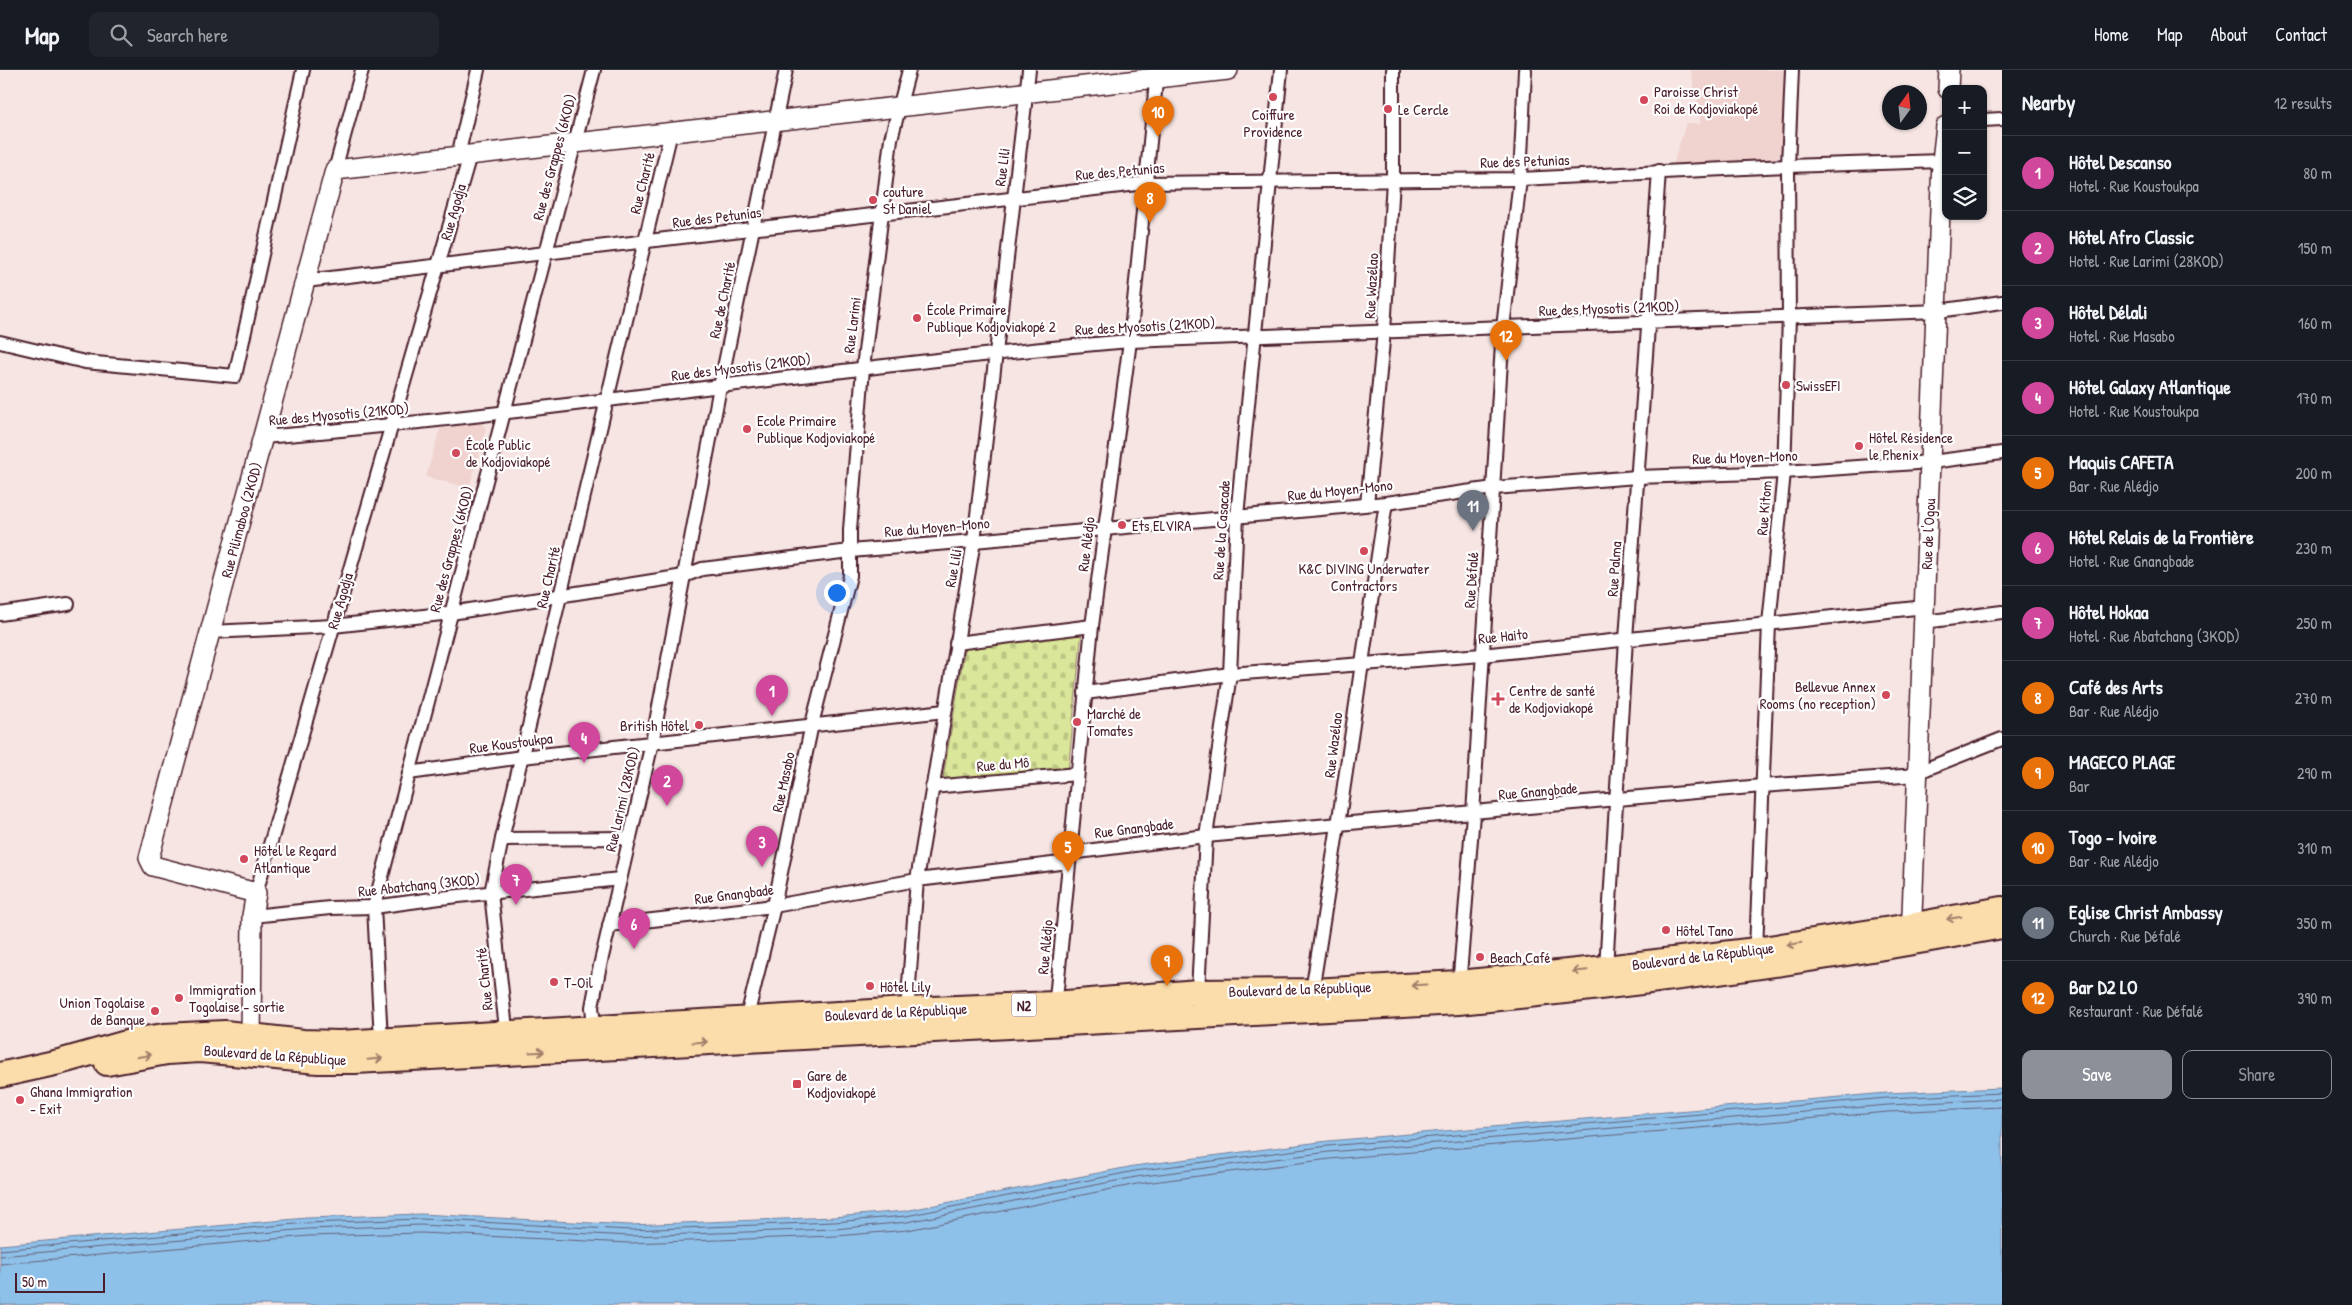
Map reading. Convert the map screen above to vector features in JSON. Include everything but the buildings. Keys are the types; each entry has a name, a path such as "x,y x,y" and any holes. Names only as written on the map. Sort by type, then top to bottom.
{"highway":[{"name":"Boulevard de la République","path":"45,1070 112,1046 164,1036 225,1034 251,1045 318,1061 507,1043 1638,984 1911,934 2002,909"},
{"name":"Boulevard de la République","path":"596,1038 746,1021 907,1010 1055,1013 1198,992 1312,990 1459,993 1606,968 1756,950 2002,926"},
{"name":"Boulevard de la République","path":"251,1045 322,1044 381,1040 507,1043"},
{"path":"0,1075 45,1070"},
{"path":"0,1084 45,1070"}],"street":[{"path":"0,342 84,362 236,376 303,70"},
{"name":"Rue Pilimaboo (2KOD)","path":"256,893 154,866 149,858 362,70"},
{"name":"Rue Agodja","path":"251,1045 252,916 256,893 438,267 464,155 478,70"},
{"name":"Rue des Grappes (6KOD)","path":"381,1040 374,907 594,70"},
{"name":"Rue de Charité","path":"684,576 720,387 786,70"},
{"name":"Rue Larimi","path":"850,551 863,368 882,213 894,122 909,70"},
{"name":"Rue Lili","path":"907,1010 917,880 974,541 1029,70"},
{"path":"335,170 574,145 672,132 1027,92 1157,74 1228,70"},
{"name":"Rue de la Casacade","path":"1198,992 1206,836 1230,674 1237,516 1254,337 1272,180 1281,70"},
{"name":"Rue Wazélao","path":"1367,504 1384,331 1393,180 1393,70"},
{"name":"Rue Défalé","path":"1459,993 1473,814 1503,328 1520,179 1525,70"},
{"name":"Rue Kitom","path":"1756,950 1769,624 1784,472 1789,317 1788,166 1792,70"},
{"path":"1948,85 1949,70"},
{"name":"Rue Alédjo","path":"1055,1013 1092,626 1130,341 1157,74"},
{"path":"1987,120 2002,119"},
{"name":"Rue Charité","path":"507,1043 491,894 502,839 672,132"},
{"name":"Rue des Petunias","path":"305,281 1146,184 1272,180 1520,179 1659,171 1942,161"},
{"name":"Rue de l'Ogou","path":"1911,934 1938,311 1942,161"},
{"name":"Rue Palma","path":"1606,968 1626,639 1659,171"},
{"name":"Rue des Myosotis (21KOD)","path":"263,437 391,426 504,413 608,398 720,387 996,352 1130,341 1938,311 2002,302"},
{"name":"Rue du Moyen-Mono","path":"210,632 333,626 451,613 684,576 702,569 850,551 1367,504 1494,488 1637,477 1784,472 1931,462 2002,453"},
{"name":"Rue Wazélao","path":"1312,990 1339,825 1360,666 1386,502"},
{"name":"Rue Masabo","path":"746,1021 774,906 812,724 850,576 850,551"},
{"name":"Rue Larimi (28KOD)","path":"596,1038 592,1007 609,925 652,743 684,576"},
{"path":"0,614 68,604"},
{"name":"Rue Haito","path":"1085,693 1230,674 1360,666 1482,655 1769,624 1924,614 2002,612"},
{"path":"956,643 1092,626"},
{"name":"Rue Koustoukpa","path":"409,773 522,757 945,711"},
{"name":"Rue Gnangbade","path":"609,925 774,906 917,880 1206,836 1473,814 1762,786 1917,774 2002,739"},
{"name":"Rue du Mô","path":"932,787 1077,774"},
{"path":"502,839 630,838"},
{"name":"Rue Abatchang (3KOD)","path":"252,916 330,908 374,907 620,879"}],"shaded area":[{"path":"1691,70 1786,70 1782,153 1777,158 1672,169 1686,123 1701,124"},
{"name":"École Public de Kodjoviakopé","path":"480,422 486,428 469,488 426,477 440,429"}],"green space":[{"path":"1082,630 1068,772 942,784 965,647"}],"water":[{"path":"2002,1088 2002,1305 0,1305 0,1245 307,1218 421,1214 630,1225 834,1217 905,1211 1134,1166 1328,1141 1887,1093"}],"place":[{"name":"Coiffure Providence","path":"1273,97"},
{"name":"Paroisse Christ Roi de Kodjoviakopé","path":"1644,100"},
{"name":"Le Cercle","path":"1388,109"},
{"name":"Togo - Ivoire","path":"1158,137"},
{"name":"couture St Daniel","path":"873,200"},
{"name":"Café des Arts","path":"1150,223"},
{"name":"École Primaire Publique Kodjoviakopé 2","path":"917,318"},
{"name":"Bar D2 LO","path":"1506,361"},
{"name":"SwissEFI","path":"1786,385"},
{"name":"Ecole Primaire Publique Kodjoviakopé","path":"747,429"},
{"name":"Hôtel Résidence le Phenix","path":"1859,446"},
{"name":"École Public de Kodjoviakopé","path":"456,453"},
{"name":"Ets ELVIRA","path":"1122,525"},
{"name":"Eglise Christ Ambassy","path":"1473,531"},
{"name":"K&C DIVING Underwater Contractors","path":"1364,551"},
{"name":"Bellevue Annex Rooms (no reception)","path":"1886,695"},
{"name":"Centre de santé de Kodjoviakopé","path":"1498,699"},
{"name":"Hôtel Descanso","path":"772,716"},
{"name":"Marché de Tomates","path":"1077,722"},
{"name":"British Hôtel","path":"699,725"},
{"name":"Hôtel Galaxy Atlantique","path":"584,763"},
{"name":"Hôtel Afro Classic","path":"667,806"},
{"name":"Hôtel le Regard Atlantique","path":"244,859"},
{"name":"Hôtel Délali","path":"762,867"},
{"name":"Maquis CAFETA","path":"1068,872"},
{"name":"Hôtel Hokaa","path":"516,905"},
{"name":"Hôtel Tano","path":"1666,930"},
{"name":"Hôtel Relais de la Frontière","path":"634,949"},
{"name":"Beach Café","path":"1480,957"},
{"name":"T-Oil","path":"554,982"},
{"name":"Hôtel Lily","path":"870,986"},
{"name":"MAGECO PLAGE","path":"1167,986"},
{"name":"Immigration Togolaise - sortie","path":"179,998"},
{"name":"Union Togolaise de Banque","path":"155,1011"},
{"name":"Gare de Kodjoviakopé","path":"797,1084"},
{"name":"Ghana Immigration - Exit","path":"20,1100"}]}
